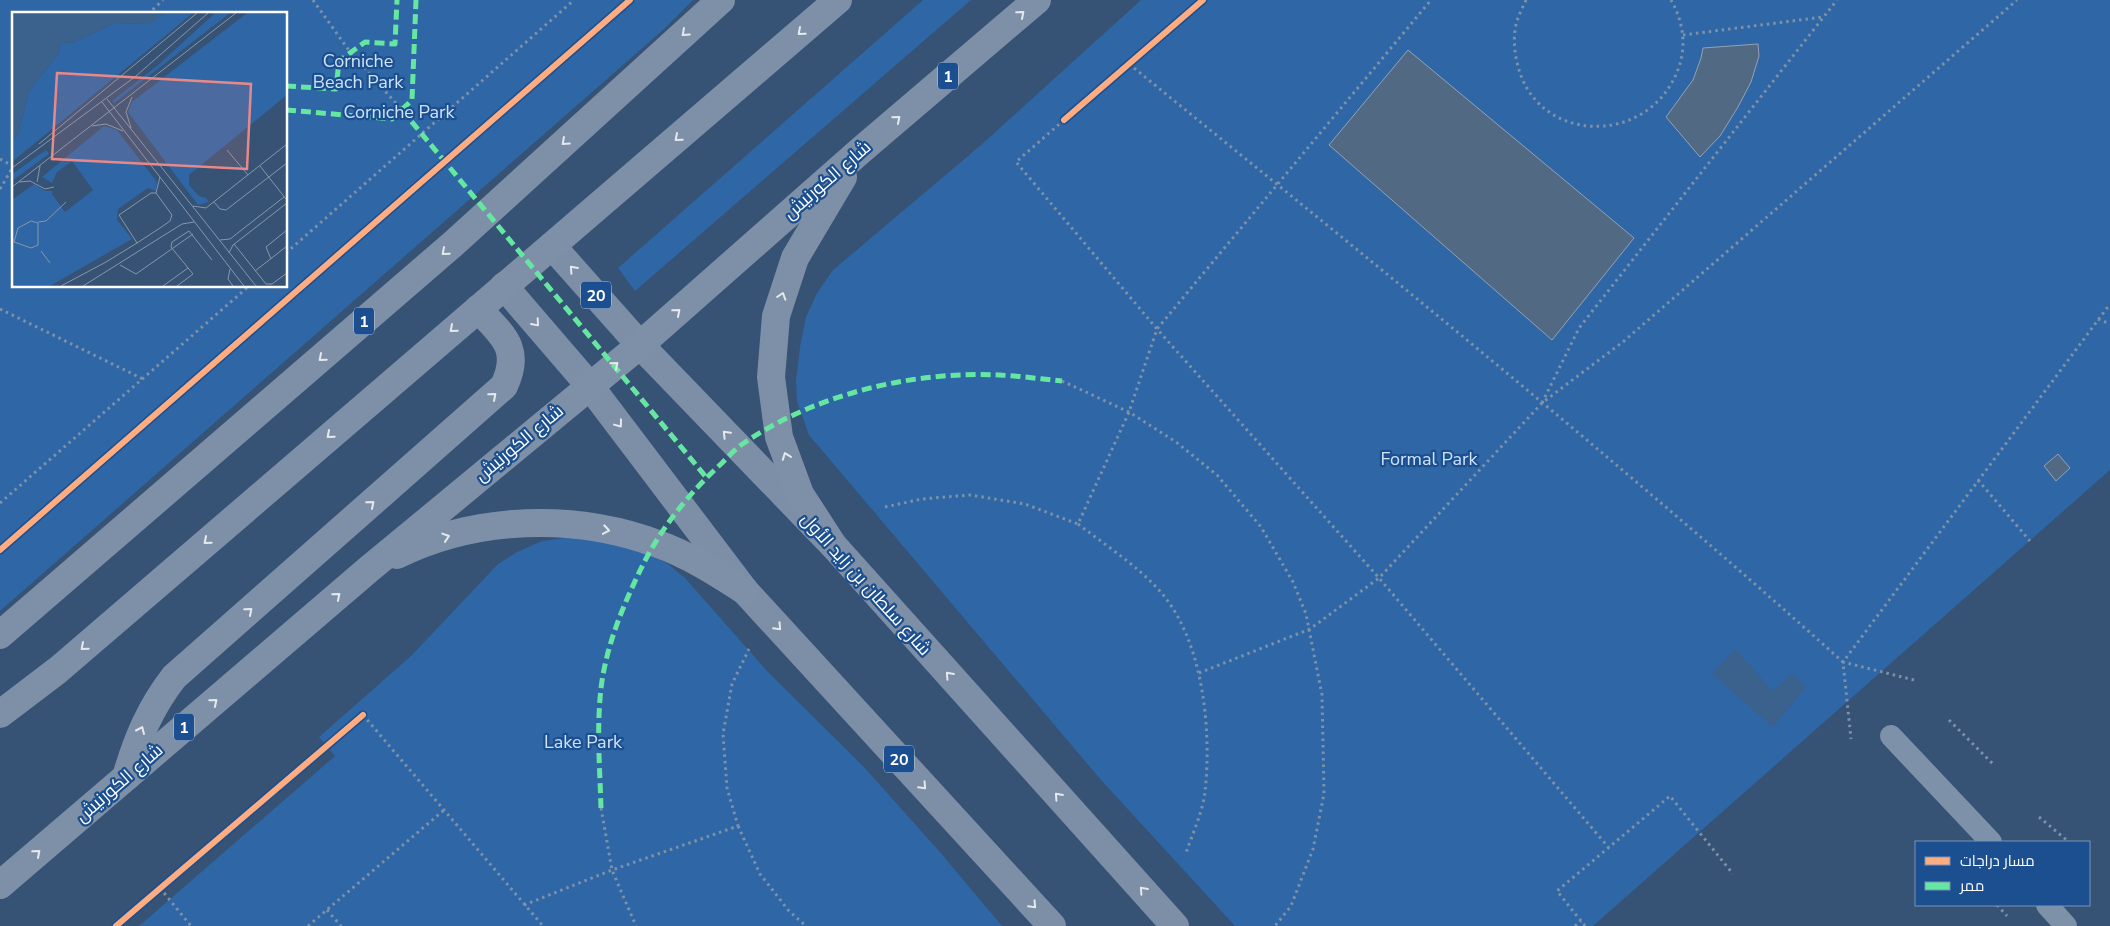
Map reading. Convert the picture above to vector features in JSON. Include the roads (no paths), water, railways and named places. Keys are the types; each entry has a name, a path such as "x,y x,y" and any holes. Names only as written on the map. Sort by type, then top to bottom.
{"highway":[{"name":"1","path":"0,635 453,244 721,0"},
{"path":"0,714 58,670 838,0"},
{"name":"شارع الكورنيش","path":"0,884 369,569 589,385 640,345 860,151 1036,0"},
{"path":"833,545 800,494 779,437 771,377 776,316 795,258 860,151"},
{"path":"126,777 135,744 149,714 174,678 504,386 511,371 512,355 506,341 478,309"},
{"path":"369,569 414,547 461,532 511,524 560,524 610,530 658,544 703,564 745,591"}],"main road":[{"name":"شارع سلطان بن زايد الأول","path":"552,246 640,345 833,545 1175,926"},
{"name":"20","path":"504,286 589,385 745,591 1052,926"}],"lane":[{"path":"1891,736 1990,841"},
{"path":"2048,906 2066,926"}],"park label":[{"name":"Corniche Beach Park","path":"358,71"},
{"name":"Corniche Park","path":"399,112"},
{"name":"Formal Park","path":"1429,459"},
{"name":"Lake Park","path":"583,742"}]}
